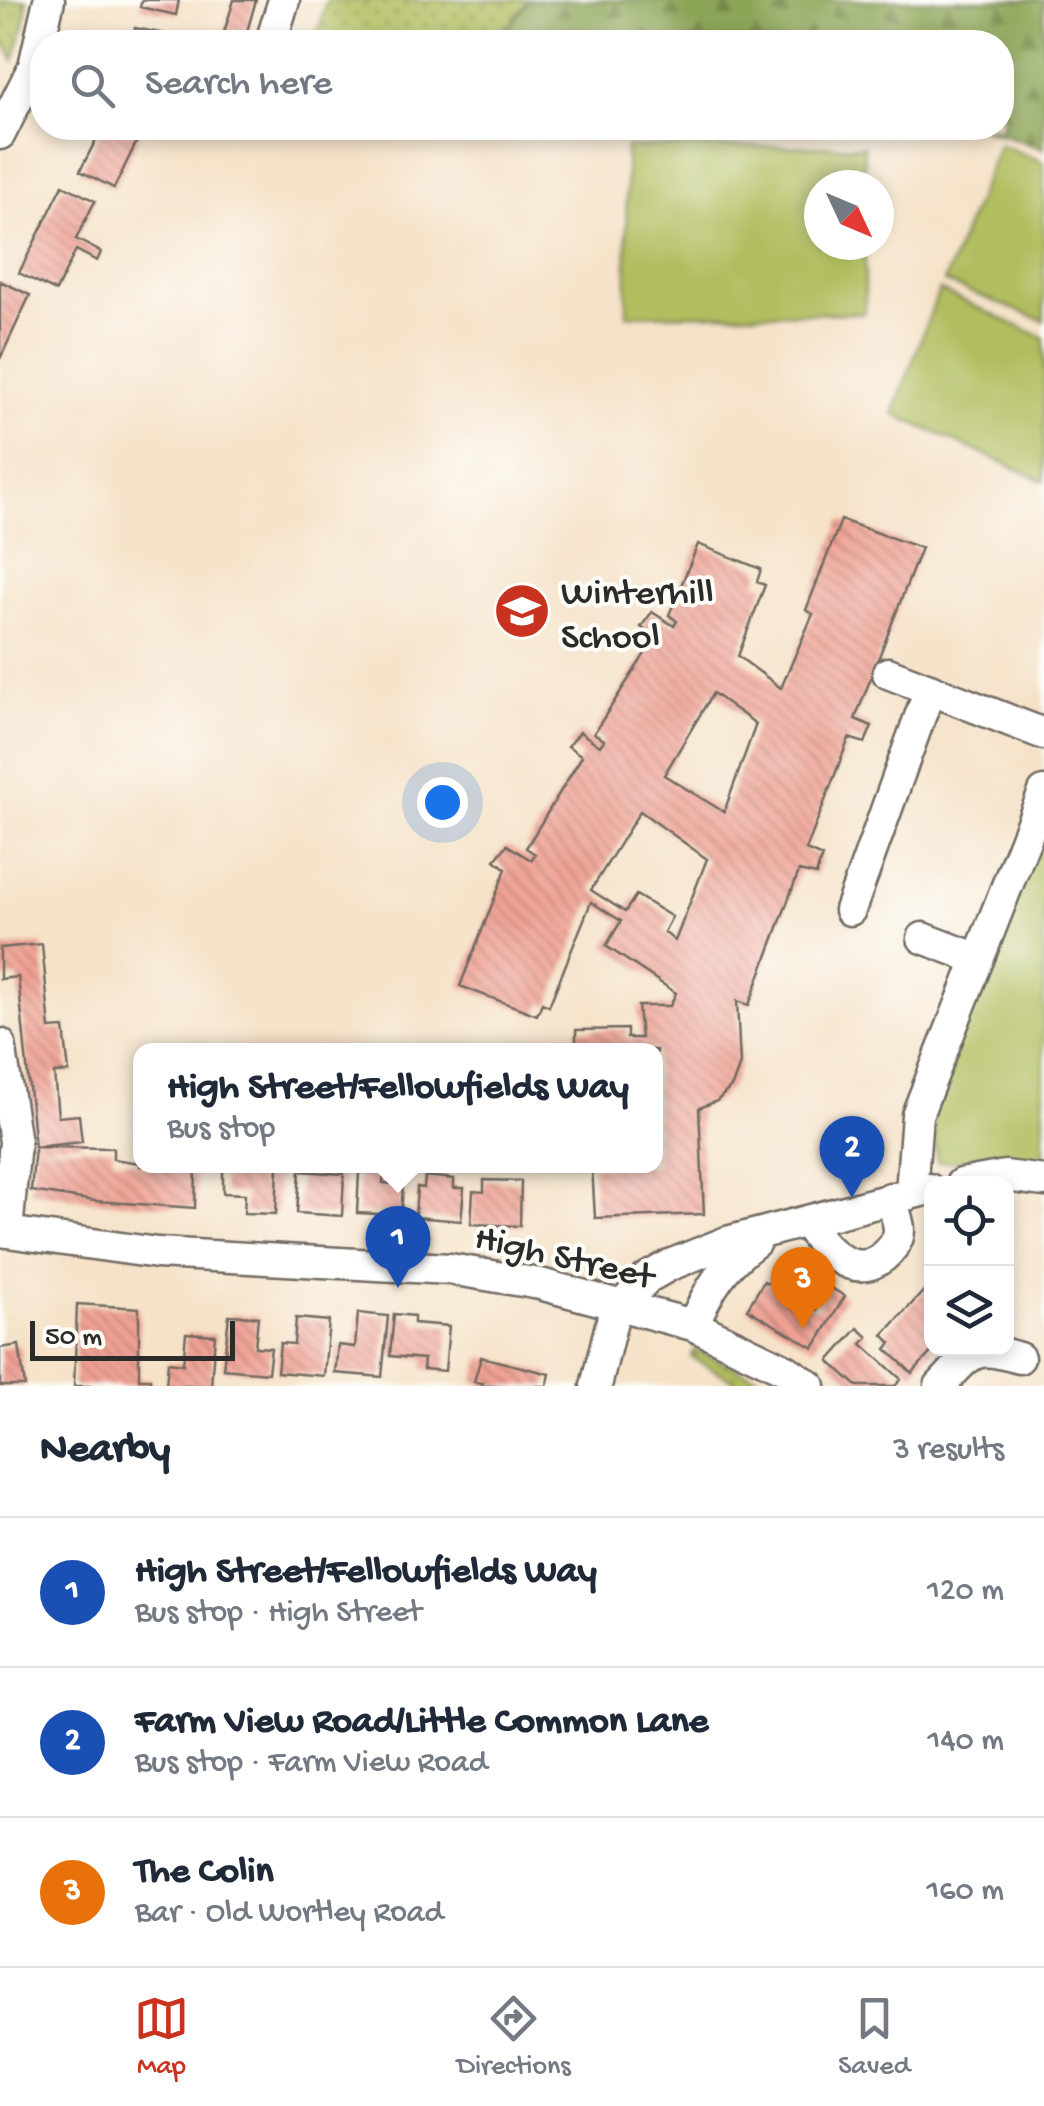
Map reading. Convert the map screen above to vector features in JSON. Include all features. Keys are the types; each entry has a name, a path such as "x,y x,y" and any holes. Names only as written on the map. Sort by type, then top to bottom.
{"street":[{"path":"42,30 49,0"},
{"path":"274,30 284,0"},
{"path":"0,134 30,74"},
{"path":"888,673 1044,734"},
{"path":"850,910 930,689"},
{"path":"806,1222 831,1254 854,1266 874,1264 894,1248 911,1193 916,1114 1044,792"},
{"path":"924,938 978,959"},
{"path":"0,1044 14,1142 3,1231"},
{"path":"1014,1177 1044,1181"},
{"path":"596,1386 619,1305 647,1278 727,1242 911,1193"},
{"name":"High Street","path":"3,1231 157,1253 450,1269 540,1284 694,1325 810,1386"},
{"path":"694,1325 717,1276 734,1257 766,1234"},
{"path":"940,1386 973,1354 988,1348 1020,1358"}],"green space":[{"path":"0,0 27,0 14,60 0,36"},
{"path":"327,0 529,0 505,30 318,30"},
{"path":"529,0 1044,0 1044,149 1014,139 1014,30 505,30"},
{"path":"999,144 1044,162 1044,321 944,282"},
{"path":"864,146 864,170 804,170 804,260 865,260 865,313 627,315 626,147"},
{"path":"939,290 1044,338 1044,481 893,414"},
{"path":"1044,792 1044,1159 937,1162 929,1083"},
{"path":"694,1350 778,1386 744,1386 691,1357"}],"building":[{"path":"142,0 179,0 176,15 140,7"},
{"path":"234,0 256,0 247,30 225,30"},
{"path":"96,140 138,140 114,188 80,171"},
{"path":"63,185 95,201 76,239 101,252 97,261 76,250 56,291 19,273"},
{"path":"0,281 30,295 0,359"},
{"path":"841,520 921,548 855,719 872,726 865,743 849,738 806,850 822,857 816,875 799,871 749,1005 737,1001 740,1064 732,1086 717,1101 699,1108 704,1214 595,1218 592,1173 663,1173 663,1043 576,1043 576,1030 627,1029 627,1038 641,1038 638,1006 670,1006 676,993 606,946 621,921 591,902 549,1006 542,1003 537,1015 460,986 506,869 495,860 507,845 531,860 535,854 526,848 582,756 568,746 580,732 600,746 604,740 594,733 655,638 641,627 652,612 674,626 677,621 669,615 698,544 761,569 757,582 765,585 738,656 781,688 813,614 806,610","holes":["713,693 756,724 724,812 664,775","640,811 707,859 675,941 664,932 672,917 636,895 625,912 591,890"]},
{"path":"42,944 50,1029 64,1028 69,1072 54,1073 58,1117 79,1115 82,1142 35,1147 18,977 0,979 0,948"},
{"path":"35,1147 113,1148 113,1159 133,1162 133,1173 196,1173 195,1208 95,1201 31,1191"},
{"path":"223,1173 278,1173 276,1214 244,1213 245,1194 223,1193"},
{"path":"300,1173 344,1174 342,1216 297,1213"},
{"path":"359,1173 384,1173 383,1183 403,1185 401,1215 357,1213"},
{"path":"425,1176 454,1179 454,1188 464,1188 461,1221 415,1217 417,1187 424,1188"},
{"path":"484,1180 521,1181 520,1226 471,1224 473,1191 484,1192"},
{"path":"812,1266 819,1280 809,1284 802,1270"},
{"path":"764,1281 789,1295 797,1281 812,1290 804,1303 816,1310 829,1287 845,1296 814,1348 747,1309"},
{"path":"924,1291 924,1356 928,1356 912,1373 886,1349 891,1343 883,1335"},
{"path":"77,1304 139,1308 139,1379 150,1379 151,1386 74,1386"},
{"path":"358,1313 388,1316 382,1377 335,1373 338,1345 355,1347"},
{"path":"394,1314 414,1316 414,1323 449,1326 445,1371 423,1369 424,1359 390,1356"},
{"path":"229,1315 258,1317 255,1347 271,1348 268,1373 223,1369"},
{"path":"296,1318 329,1321 324,1376 277,1372 280,1343 294,1344"},
{"path":"858,1328 868,1337 862,1344 901,1379 895,1386 857,1386 829,1361"},
{"path":"186,1333 215,1335 211,1386 166,1386 168,1362 183,1364"},
{"path":"19,1345 25,1386 0,1386 0,1348"},
{"path":"481,1357 550,1374 547,1386 482,1386 483,1383 474,1382"}],"place":[{"name":"Winterhill School","path":"522,611"},
{"name":"Farm View Road/Little Common Lane","path":"852,1198"},
{"name":"High Street/Fellowfields Way","path":"398,1288"},
{"name":"The Colin","path":"803,1329"}]}
